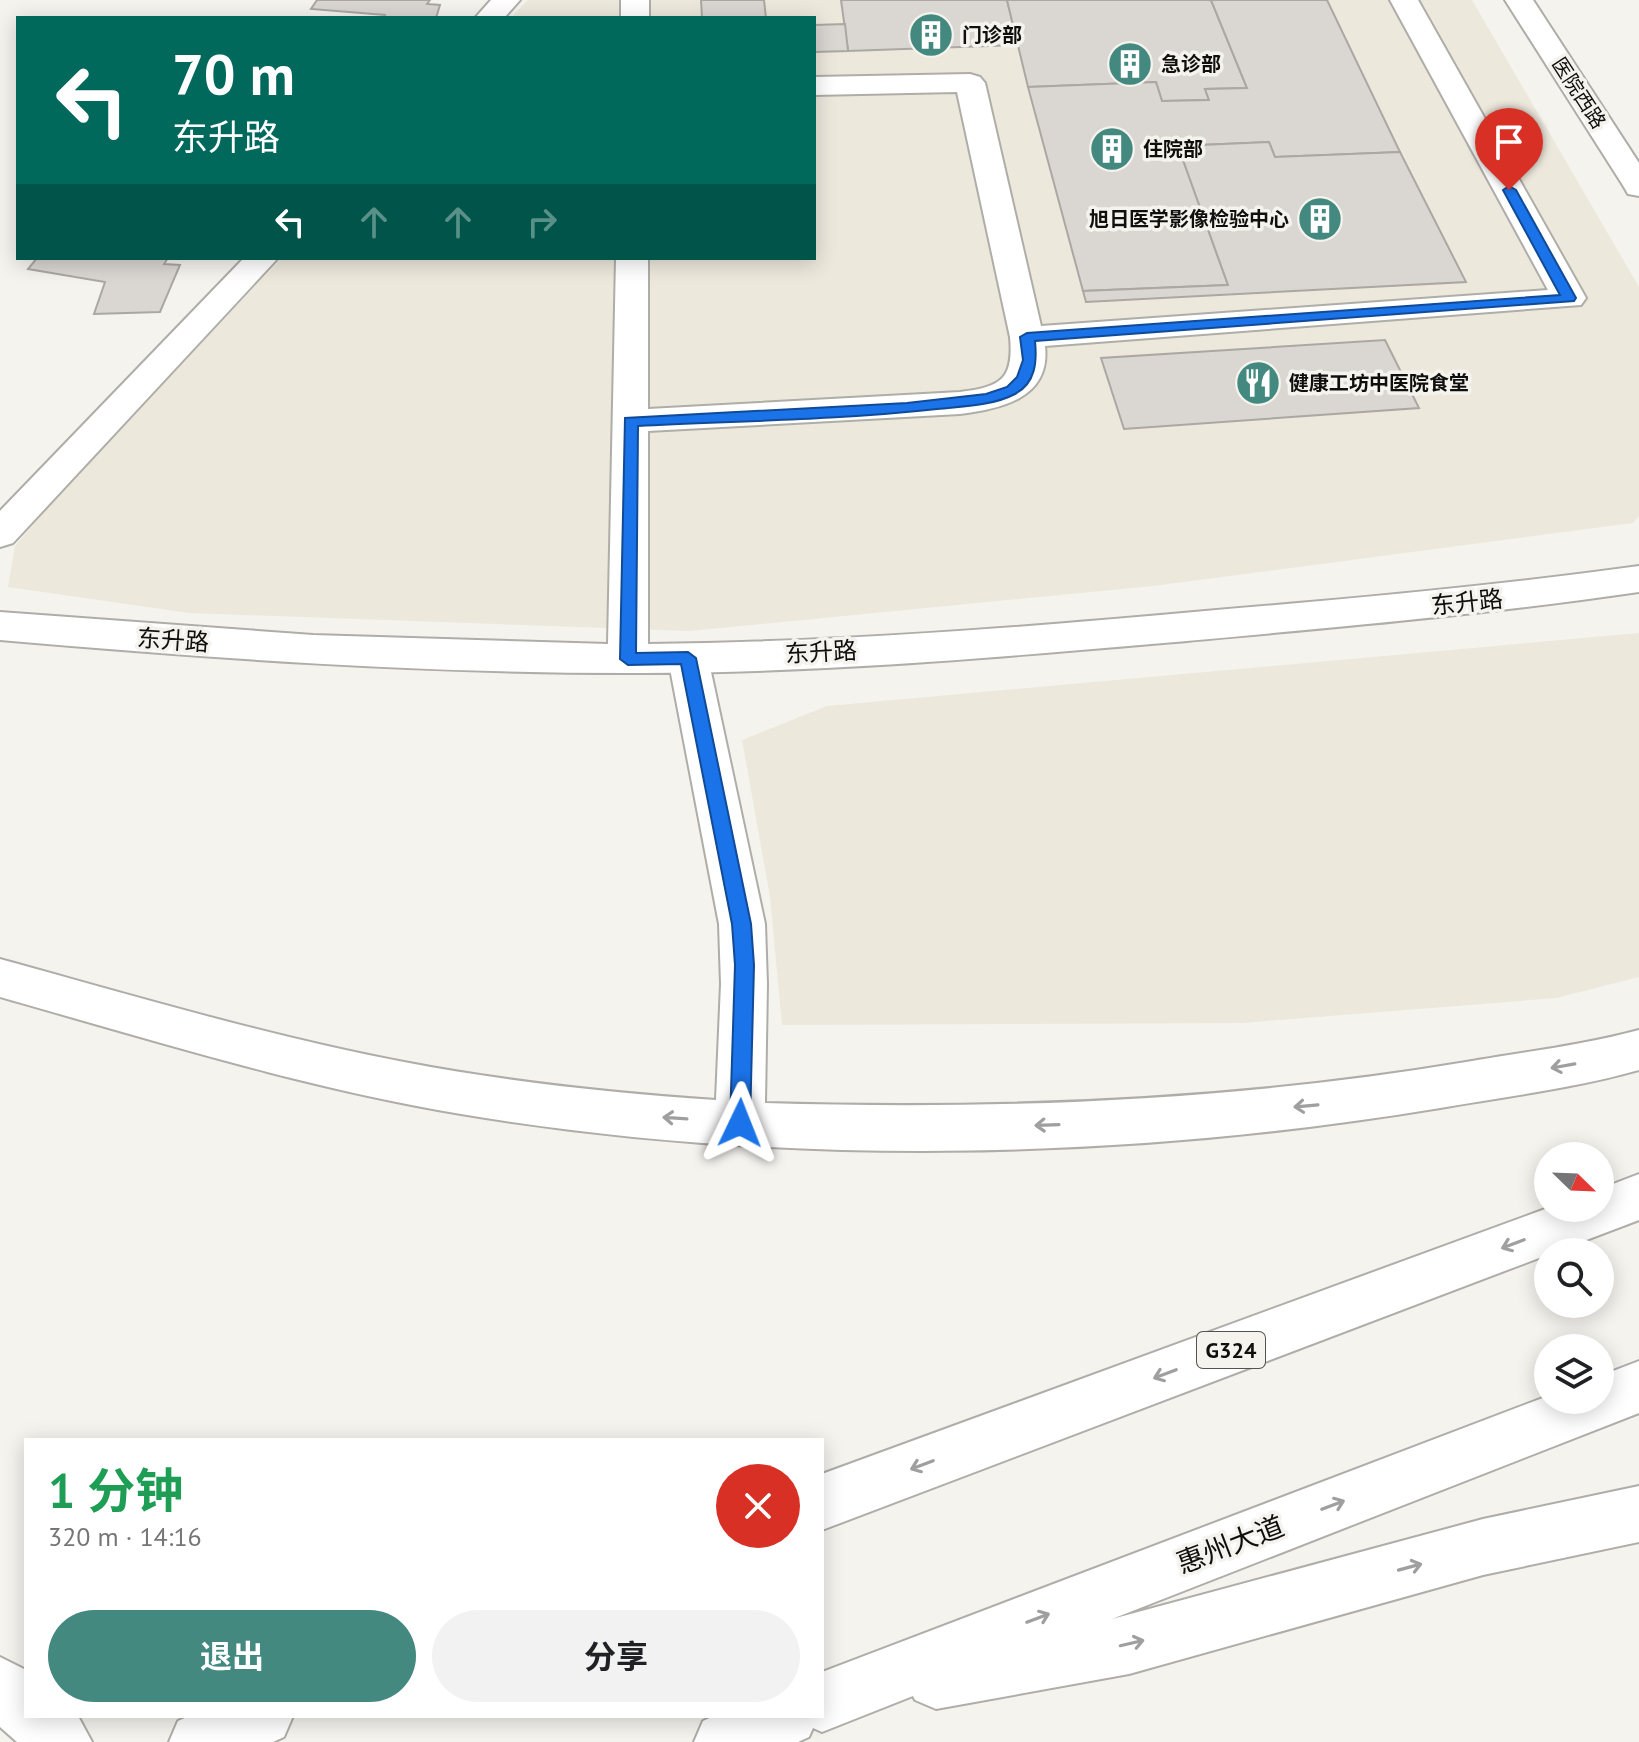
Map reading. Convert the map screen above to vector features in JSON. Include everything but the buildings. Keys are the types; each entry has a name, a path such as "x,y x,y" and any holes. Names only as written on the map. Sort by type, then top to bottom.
{"main road":[{"path":"491,16 506,0"},
{"path":"1027,337 1569,298 1404,0"},
{"name":"医院西路","path":"1519,0 1639,187"},
{"path":"630,421 907,408 988,399 1012,390 1024,379 1030,360 1027,337 970,83 816,86"},
{"path":"0,534 260,260"},
{"path":"628,659 632,260"},
{"name":"东升路","path":"0,626 268,646 628,659 688,658 1126,633 1462,603 1639,579"},
{"path":"688,658 742,924 745,965 740,1123"},
{"path":"0,978 298,1059 447,1090 643,1116 740,1123 963,1128 1151,1121 1337,1103 1463,1084 1639,1050"},
{"name":"G324","path":"824,1501 1639,1197"},
{"name":"惠州大道","path":"824,1702 1639,1387"},
{"path":"824,1703 1129,1645 1483,1547 1639,1514"},
{"path":"0,1687 24,1708"},
{"path":"35,1718 62,1742"},
{"path":"199,1742 258,1718"},
{"name":"惠州大道","path":"724,1742 783,1718"}],"shaded area":[{"path":"528,0 1472,0 1639,287 1639,516 1633,523 1153,586 689,631 189,613 8,587 15,546 73,477 280,260 816,260 816,16 513,16"},
{"path":"1639,633 1639,977 1556,998 1242,1023 782,1025 770,897 742,740 827,706"}],"place":[{"name":"门诊部","path":"931,35"},
{"name":"急诊部","path":"1130,64"},
{"name":"住院部","path":"1112,149"},
{"name":"旭日医学影像检验中心","path":"1320,219"},
{"name":"健康工坊中医院食堂","path":"1258,383"}],"route":[{"path":"740,1123 745,965 742,924 688,658 628,659 630,421 907,408 988,399 1012,390 1024,379 1030,360 1027,337 1569,298 1509,190"}]}
